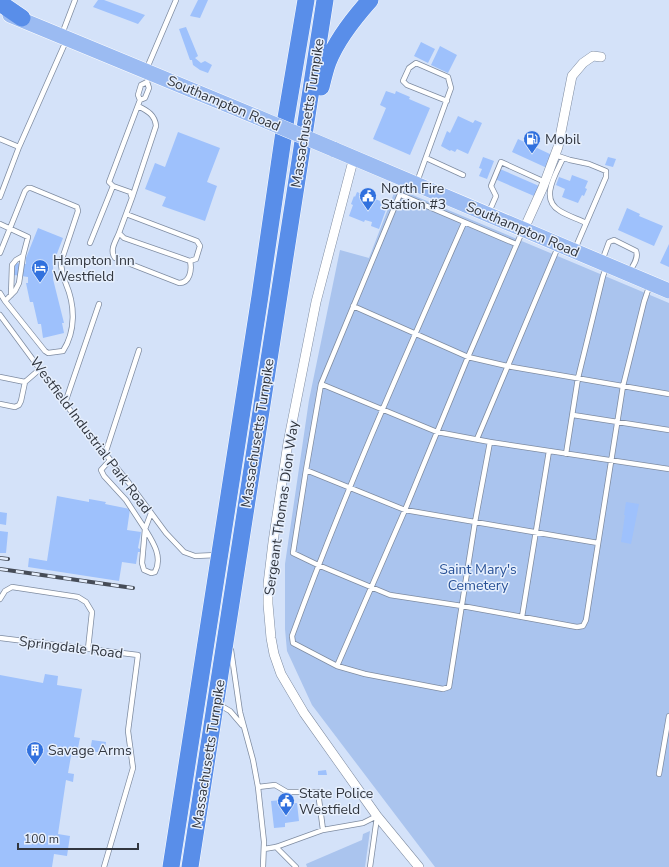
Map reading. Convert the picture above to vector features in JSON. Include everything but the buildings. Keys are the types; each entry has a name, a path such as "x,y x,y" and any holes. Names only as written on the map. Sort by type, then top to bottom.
{"highway":[{"path":"286,118 287,94 300,0"},
{"name":"Massachusetts Turnpike","path":"171,867 204,681 220,554 286,118 306,0"},
{"name":"Massachusetts Turnpike","path":"190,867 214,700 229,616 325,0"},
{"path":"274,328 292,253 319,91 328,63 338,41 351,22 370,0"},
{"path":"0,3 22,18"}],"main road":[{"name":"Southampton Road","path":"0,11 22,18 148,75 257,117 354,157 669,291"}],"street":[{"path":"524,229 545,182 559,157 568,92 572,76 583,63 593,56 601,57"},
{"name":"Sergeant Thomas Dion Way","path":"354,157 316,302 288,442 268,584 271,638 274,654 286,684 313,727 377,816 419,867"}],"lane":[{"path":"0,197 64,37 75,0"},
{"path":"132,198 130,192 113,186 109,182 140,100 138,95 141,85 148,75 176,0"},
{"path":"447,101 403,82 408,68 416,63 448,77 451,88 447,101 426,158 401,195 321,384 293,553 371,588 390,594 577,627 583,626 586,620 610,460 618,422 623,386 650,283"},
{"path":"140,100 145,98 149,88 148,75"},
{"path":"138,106 153,116 156,126 132,198 112,250 112,254 115,258 180,283 185,283 188,280 192,268 190,261"},
{"path":"0,139 19,147"},
{"path":"575,250 606,177 606,171 590,164 559,157 551,184 550,200 560,210 586,223"},
{"path":"426,158 462,175"},
{"path":"489,214 496,196 491,186 501,162 545,182"},
{"path":"90,243 113,186"},
{"path":"0,253 25,191 28,188 77,207 78,211 61,262 61,270 74,313 73,325 63,351 48,353 45,351 0,293"},
{"path":"401,195 516,244"},
{"path":"119,232 124,238 190,261 196,259 200,246 197,241 126,214"},
{"path":"464,223 318,565 292,636 293,643 337,666 365,674 443,689 449,686 475,522 490,442"},
{"path":"0,224 28,237 23,256 21,278 17,287 5,301"},
{"path":"337,666 405,510 436,432 516,244 524,229"},
{"path":"566,454 578,378 610,242 614,240 636,252 636,258 628,273"},
{"path":"477,439 559,244"},
{"path":"11,295 12,265 16,260 23,256"},
{"path":"65,403 99,304"},
{"path":"353,306 468,357 507,366 669,394"},
{"name":"Westfield Industrial Park Road","path":"0,315 65,403 166,533 184,552 195,556 220,554"},
{"path":"105,454 139,350"},
{"path":"0,404 15,406 19,405 24,382 40,369"},
{"path":"0,377 24,382"},
{"path":"321,384 436,432 490,442 669,469"},
{"path":"573,415 669,430"},
{"path":"522,617 549,451"},
{"path":"110,460 101,470 104,476 126,500 145,529 152,540 157,555 158,566 155,572 151,573 144,570 142,563 145,529 151,513"},
{"path":"306,470 405,510 598,542"},
{"path":"0,599 5,591 12,587 78,597 86,602 92,612 88,649"},
{"path":"229,616 231,640"},
{"name":"Springdale Road","path":"0,638 138,655 128,731 132,768 104,867"},
{"path":"231,646 236,690 258,787 264,850 263,867"},
{"path":"214,700 232,713 244,728"},
{"path":"659,774 669,716"},
{"path":"258,787 275,785 287,792 318,792 323,830"},
{"path":"264,850 276,848 323,830 363,823 377,816"},
{"path":"370,867 377,816"},
{"path":"276,848 296,867"}],"green space":[{"name":"Saint Mary's Cemetery","path":"396,188 669,303 669,867 435,867 312,705 287,651 285,629 285,564 309,400 340,250 369,258"},
{"path":"370,831 365,867 307,867 306,864 362,840 363,834"}],"railway":[{"path":"0,558 8,559"},
{"path":"0,569 133,588"}],"place":[{"name":"Mobil","path":"532,154"},
{"name":"North Fire Station #3","path":"368,211"},
{"name":"Hampton Inn Westfield","path":"40,283"},
{"name":"Savage Arms","path":"35,765"},
{"name":"State Police Westfield","path":"286,816"}]}
